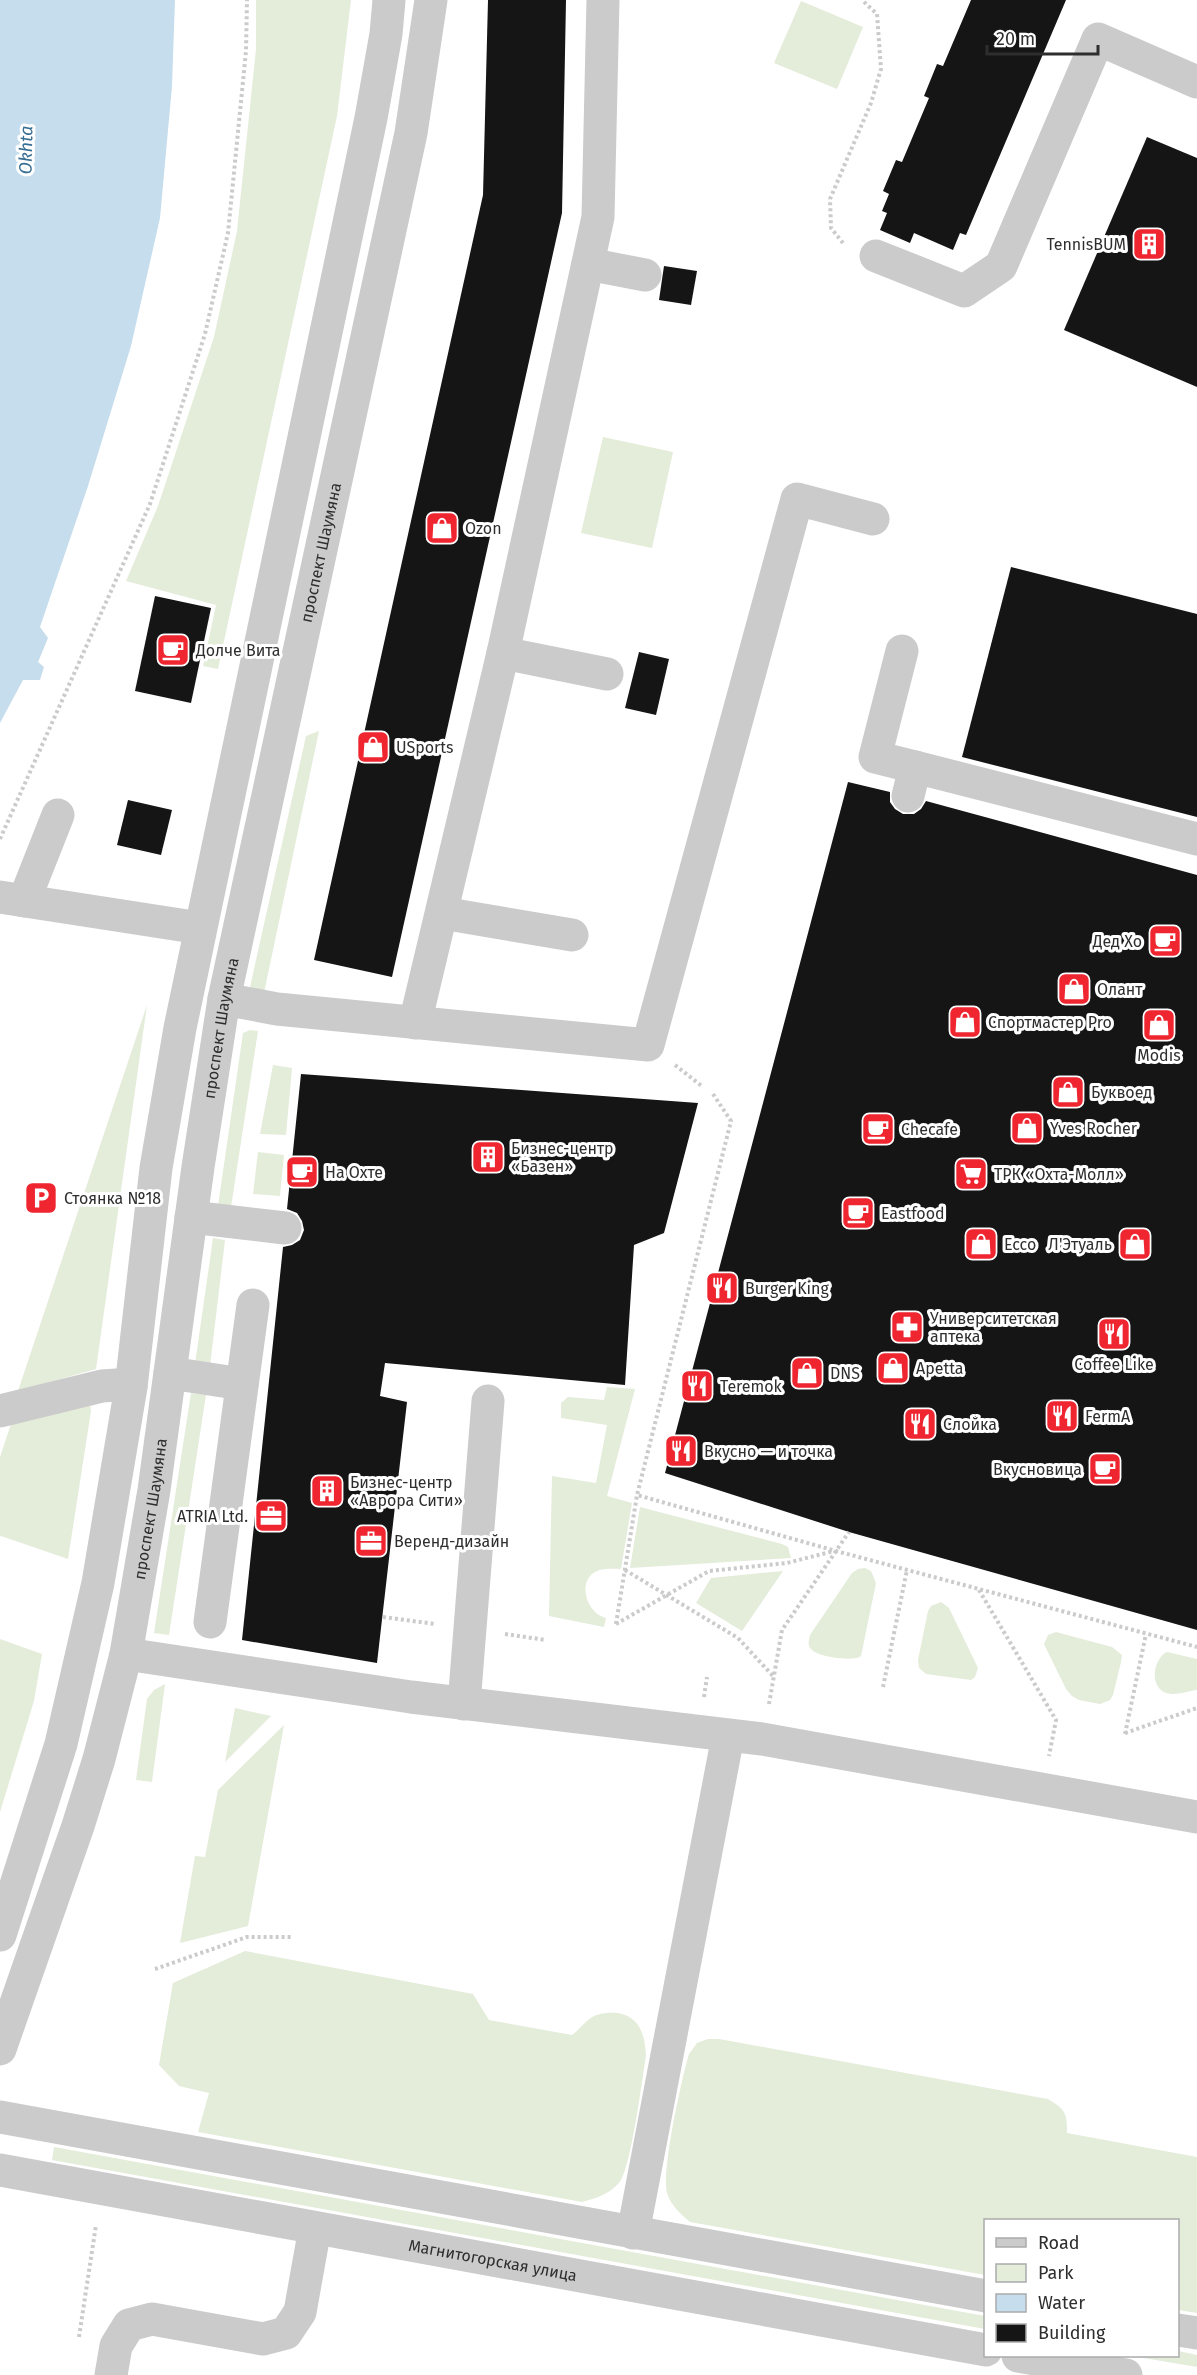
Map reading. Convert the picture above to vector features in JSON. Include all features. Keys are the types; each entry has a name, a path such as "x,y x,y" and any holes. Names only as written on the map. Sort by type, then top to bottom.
{"street":[{"path":"0,1935 58,1754 82,1658 110,1521 131,1387 156,1168 180,1028 360,173 386,34 389,0"},
{"name":"проспект Шаумяна","path":"0,2049 14,1961 99,1759 126,1654 154,1490 191,1217 224,999 409,145 426,46 430,0"},
{"path":"415,1023 502,653 598,217 603,0"},
{"path":"876,256 964,291 1001,267 1098,39 1195,74"},
{"path":"588,264 645,275"},
{"path":"224,999 278,1009 648,1045 797,499 873,519"},
{"path":"902,651 875,757 911,782 1197,839"},
{"path":"502,653 607,674"},
{"path":"58,815 12,899 200,928"},
{"path":"442,913 572,935"},
{"path":"191,1217 285,1228"},
{"path":"210,1622 253,1305"},
{"path":"170,1373 242,1384"},
{"path":"0,1411 102,1386 131,1387"},
{"path":"464,1704 488,1401"},
{"path":"126,1654 464,1704 762,1739 1197,1817"},
{"path":"633,2233 728,1736"},
{"path":"0,2117 984,2296"},
{"name":"Магнитогорская улица","path":"0,2170 984,2350"},
{"path":"111,2375 116,2346 129,2325 152,2319 263,2338 286,2333 300,2312 315,2228"},
{"path":"1179,2330 1197,2333"},
{"path":"1029,2357 1126,2375"}],"path":[{"path":"0,839 150,504 205,334 228,233 246,51 247,0"},
{"path":"862,0 877,14 881,69 872,103 831,199 831,228 844,244 876,256"},
{"path":"713,1094 731,1121 638,1495 616,1624 709,1571 787,1563 836,1551"},
{"path":"638,1495 836,1551 1197,1647"},
{"path":"768,1709 782,1630 849,1532"},
{"path":"625,1570 738,1638 774,1676"},
{"path":"883,1687 907,1570"},
{"path":"979,1589 1056,1720 1048,1760"},
{"path":"1146,1634 1125,1734 1197,1708"},
{"path":"702,1708 707,1677"},
{"path":"155,1969 247,1937 291,1936"},
{"path":"79,2340 96,2225"}],"green space":[{"path":"256,0 351,0 337,116 218,669 203,666 216,605 126,581 158,506 214,337 237,231 256,49"},
{"path":"801,1 863,27 837,89 774,63"},
{"path":"603,437 673,452 652,548 581,533"},
{"path":"319,731 264,993 250,987 306,736"},
{"path":"147,1005 96,1369 18,1391"},
{"path":"250,1030 258,1031 231,1207 218,1206 243,1033"},
{"path":"273,1065 292,1068 286,1135 260,1134"},
{"path":"258,1152 284,1155 280,1196 253,1194"},
{"path":"213,1238 225,1240 210,1366 195,1364"},
{"path":"607,1387 635,1389 607,1496 632,1503 621,1569 597,1571 587,1581 586,1588 586,1596 593,1610 606,1618 604,1627 549,1616 552,1476 596,1483 607,1425 561,1418 561,1403 568,1397 604,1400"},
{"path":"191,1393 206,1395 169,1635 154,1633"},
{"path":"90,1403 91,1411 68,1559 0,1537 0,1457 11,1424"},
{"path":"640,1507 782,1544 788,1547 791,1558 630,1568"},
{"path":"865,1568 871,1571 876,1583 861,1656 844,1659 815,1652 809,1646 810,1635 852,1573"},
{"path":"783,1571 742,1631 696,1603 711,1578"},
{"path":"941,1602 949,1608 978,1668 975,1677 971,1680 926,1674 919,1668 918,1660 928,1611 931,1606"},
{"path":"1056,1632 1112,1647 1122,1655 1110,1700 1100,1704 1079,1700 1066,1689 1044,1644 1048,1635"},
{"path":"0,1639 42,1654 34,1701 0,1812"},
{"path":"1167,1652 1197,1659 1197,1690 1172,1694 1159,1688 1155,1677 1156,1665"},
{"path":"165,1684 152,1782 136,1780 147,1699 154,1690"},
{"path":"235,1708 271,1716 225,1762"},
{"path":"284,1725 248,1926 180,1943 195,1856 205,1857 218,1790"},
{"path":"245,1951 473,1994 489,2020 572,2035 588,2020 599,2014 618,2013 632,2018 643,2034 646,2056 632,2143 619,2183 606,2193 582,2202 198,2132 209,2093 179,2086 159,2065 173,1983"},
{"path":"708,2039 719,2039 1048,2099 1059,2106 1064,2113 1067,2133 1197,2157 1197,2313 1179,2310 1179,2219 984,2219 984,2275 690,2222 671,2202 666,2182 669,2146 677,2103 689,2054 697,2043"},
{"path":"54,2147 984,2316 984,2329 52,2160"},
{"path":"1179,2351 1197,2355 1197,2367 1138,2357 1179,2357"}],"water":[{"name":"Okhta","path":"0,0 175,0 172,86 160,218 131,346 88,486 40,627 48,638 38,662 44,667 40,680 23,680 0,723"}],"building":[{"path":"488,0 566,0 562,213 392,977 314,960 483,195"},
{"path":"971,0 1066,0 966,235 960,233 953,250 914,233 910,243 880,230 887,213 882,211 889,194 883,191 896,160 902,162 929,98 924,96 937,64 943,66"},
{"name":"TennisBUM","path":"1147,137 1197,158 1197,387 1064,330"},
{"path":"664,266 697,271 691,305 659,300"},
{"path":"1011,567 1197,614 1197,817 962,757"},
{"name":"Долче Вита","path":"155,596 211,608 191,703 135,691"},
{"path":"639,652 669,659 656,715 625,708"},
{"name":"ТРК «Охта-Молл»","path":"848,782 890,792 890,802 903,814 914,814 926,801 1197,875 1197,1630 849,1532 665,1473"},
{"path":"128,800 172,810 161,855 117,845"},
{"name":"Бизнес-центр «Аврора Сити»","path":"301,1074 698,1103 664,1233 634,1245 625,1385 385,1363 380,1396 407,1402 377,1663 242,1640 283,1247 300,1240 304,1230 297,1213 287,1209"}],"place":[{"name":"TennisBUM","path":"1149,244"},
{"name":"Ozon","path":"442,528"},
{"name":"Долче Вита","path":"173,650"},
{"name":"USports","path":"373,747"},
{"name":"Дед Хо","path":"1165,941"},
{"name":"Олант","path":"1074,989"},
{"name":"Спортмастер Pro","path":"965,1022"},
{"name":"Modis","path":"1159,1025"},
{"name":"Буквоед","path":"1068,1092"},
{"name":"Yves Rocher","path":"1027,1128"},
{"name":"Checafe","path":"878,1129"},
{"name":"Бизнес-центр «Базен»","path":"488,1157"},
{"name":"На Охте","path":"302,1172"},
{"name":"ТРК «Охта-Молл»","path":"971,1174"},
{"name":"Стоянка №18","path":"41,1198"},
{"name":"Eastfood","path":"858,1213"},
{"name":"Ecco","path":"981,1244"},
{"name":"Л'Этуаль","path":"1135,1244"},
{"name":"Burger King","path":"722,1288"},
{"name":"Университетская аптека","path":"907,1327"},
{"name":"Coffee Like","path":"1114,1334"},
{"name":"Apetta","path":"893,1368"},
{"name":"DNS","path":"807,1373"},
{"name":"Teremok","path":"697,1386"},
{"name":"FermA","path":"1062,1416"},
{"name":"Слойка","path":"920,1424"},
{"name":"Вкусно — и точка","path":"681,1451"},
{"name":"Вкусновица","path":"1105,1469"},
{"name":"Бизнес-центр «Аврора Сити»","path":"327,1491"},
{"name":"ATRIA Ltd.","path":"271,1516"},
{"name":"Веренд-дизайн","path":"371,1541"}]}
